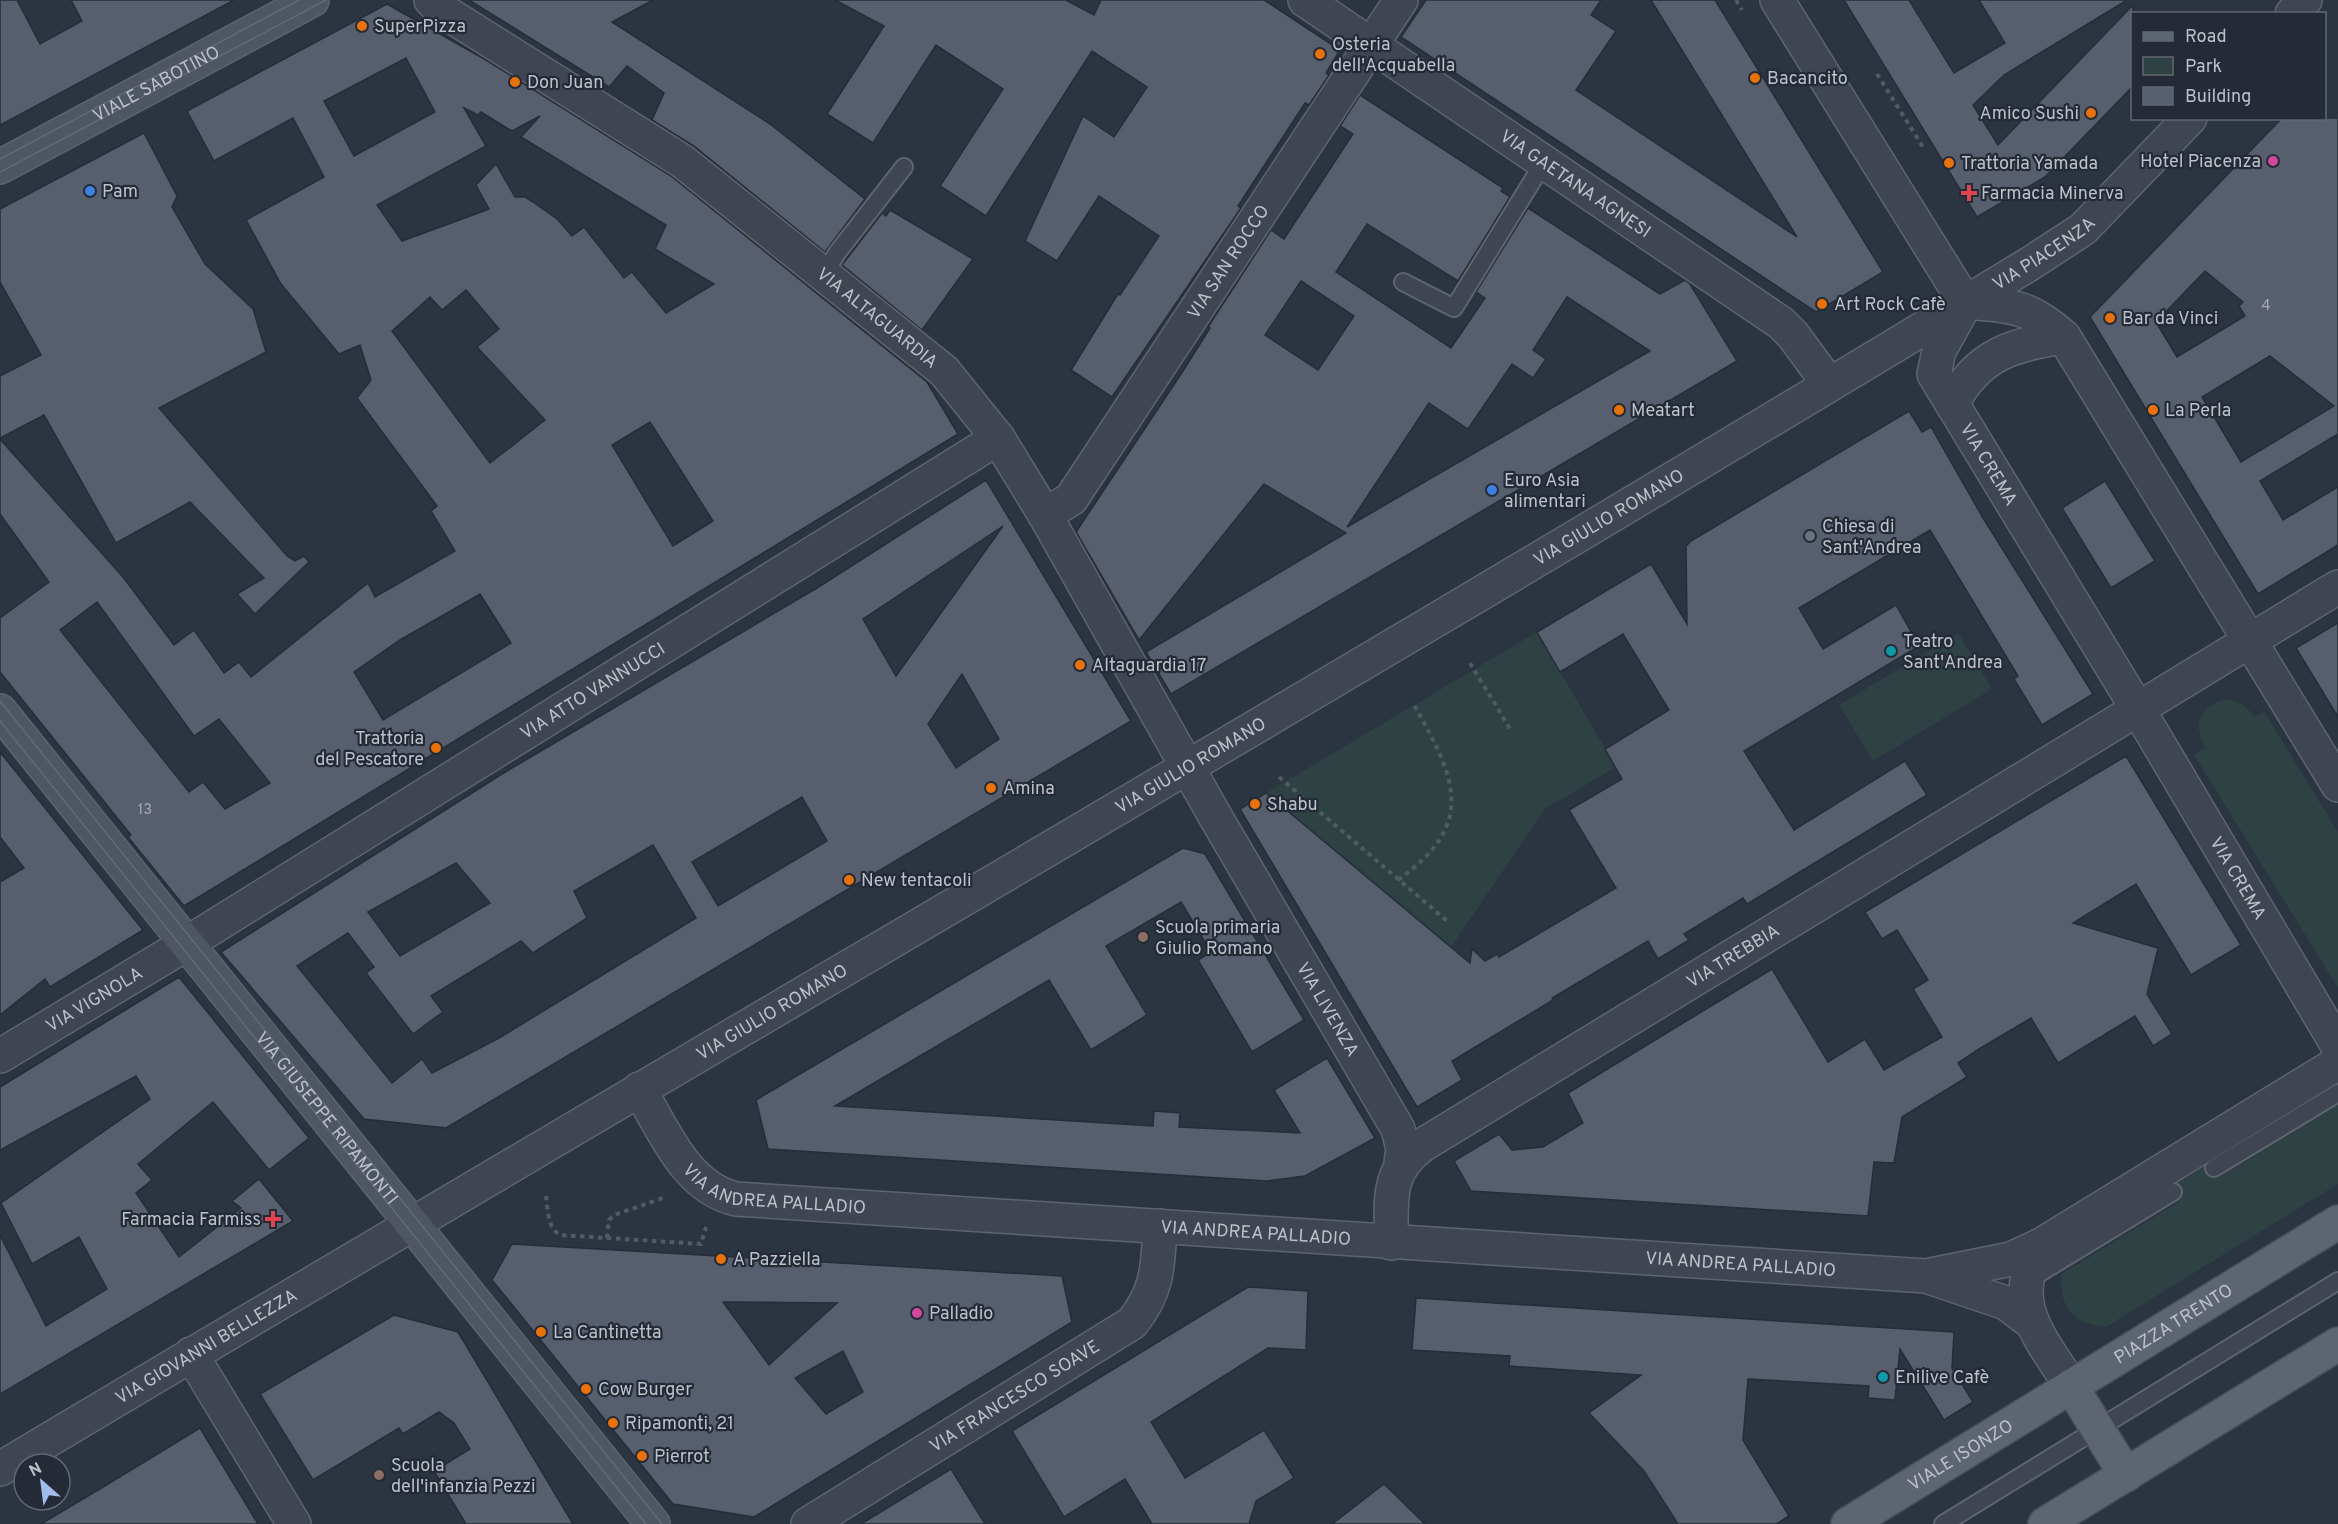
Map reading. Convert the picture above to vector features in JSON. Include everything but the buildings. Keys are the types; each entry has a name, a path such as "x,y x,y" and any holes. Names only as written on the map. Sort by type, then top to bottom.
{"main road":[{"name":"PIAZZA TRENTO","path":"2071,1386 2338,1222"},
{"path":"2045,1524 2338,1344"},
{"path":"2071,1386 2126,1475"},
{"name":"VIALE ISONZO","path":"1848,1524 2071,1386"}],"street":[{"name":"VIALE SABOTINO","path":"0,167 312,0"},
{"name":"VIA ALTAGUARDIA","path":"431,0 440,9 682,161 825,273 944,371 998,438 1045,515 1186,766"},
{"name":"VIA GAETANA AGNESI","path":"1305,0 1780,323 1793,335 1828,384"},
{"name":"VIA SAN ROCCO","path":"1045,515 1071,499 1401,0"},
{"path":"1777,0 1965,302 2019,307 2042,317 2064,337 2338,785"},
{"path":"2294,12 2306,0"},
{"name":"VIA PIACENZA","path":"1965,302 2083,229 2188,120"},
{"name":"VIA GIULIO ROMANO","path":"411,1223 1186,766 1965,302"},
{"name":"VIA CREMA","path":"1965,302 1939,351 1934,374 2137,710 2338,1066"},
{"name":"VIA CREMA","path":"1952,404 1973,372 1995,355 2012,346 2064,337"},
{"name":"VIA ATTO VANNUCCI","path":"186,944 998,438"},
{"path":"2137,710 2338,587"},
{"name":"VIA TREBBIA","path":"1401,1163 1421,1146 2137,710"},
{"name":"VIA GIUSEPPE RIPAMONTI","path":"0,711 653,1524"},
{"name":"VIA LIVENZA","path":"1186,766 1398,1129 1403,1149 1401,1163"},
{"name":"VIA VIGNOLA","path":"0,1056 186,944"},
{"path":"1926,1276 2011,1259 2040,1245 2338,1066"},
{"name":"VIA ANDREA PALLADIO","path":"639,1089 690,1172 714,1191 728,1197 746,1200 1926,1276"},
{"path":"1392,1243 1392,1191 1394,1177 1401,1163"},
{"name":"VIA GIOVANNI BELLEZZA","path":"0,1468 411,1223"},
{"name":"VIA FRANCESCO SOAVE","path":"808,1524 1132,1323 1142,1311 1158,1274 1160,1226"},
{"path":"2040,1245 2031,1260 2025,1282 2025,1304 2032,1323 2071,1386"},
{"path":"1926,1276 2006,1303 2032,1323"},
{"path":"191,1354 294,1524"}],"lane":[{"path":"1403,282 1454,308 1544,162"},
{"path":"825,273 837,252 904,167"},
{"path":"2214,1168 2338,1066"},
{"path":"2025,1282 2173,1192"},
{"path":"1943,1524 2338,1281"}],"path":[{"path":"1736,0 1742,10"},
{"path":"1877,74 1923,147"},
{"path":"1470,663 1512,732"},
{"path":"1398,880 1430,853 1443,833 1452,791 1442,755 1414,705"},
{"path":"1279,777 1447,921"},
{"path":"546,1196 550,1223 556,1232 701,1244 706,1227"},
{"path":"607,1238 609,1220 614,1215 666,1197"}],"green space":[{"path":"1537,632 1616,767 1545,809 1451,947 1266,793"},
{"path":"1958,633 1992,689 1873,761 1839,705"},
{"path":"2224,699 2242,704 2254,717 2264,711 2338,832 2338,988 2194,755 2205,747 2199,731 2203,712"},
{"path":"2338,1105 2338,1184 2106,1327 2084,1322 2070,1312 2063,1296 2061,1274 2179,1202 2169,1186 2210,1161 2220,1177"}],"tram line":[{"path":"0,159 299,0"},
{"path":"0,172 326,0"},
{"path":"0,701 662,1524"},
{"path":"0,721 646,1524"}],"place":[{"name":"SuperPizza","path":"362,26"},
{"name":"Osteria dell'Acquabella","path":"1320,54"},
{"name":"Bacancito","path":"1755,78"},
{"name":"Don Juan","path":"515,82"},
{"name":"Amico Sushi","path":"2091,113"},
{"name":"Hotel Piacenza","path":"2273,161"},
{"name":"Trattoria Yamada","path":"1949,163"},
{"name":"Pam","path":"90,191"},
{"name":"Farmacia Minerva","path":"1969,193"},
{"name":"Art Rock Cafè","path":"1822,304"},
{"name":"Bar da Vinci","path":"2110,318"},
{"name":"Meatart","path":"1619,410"},
{"name":"La Perla","path":"2153,410"},
{"name":"Euro Asia alimentari","path":"1492,490"},
{"name":"Chiesa di Sant'Andrea","path":"1810,536"},
{"name":"Teatro Sant'Andrea","path":"1891,651"},
{"name":"Altaguardia 17","path":"1080,665"},
{"name":"Trattoria del Pescatore","path":"436,748"},
{"name":"Amina","path":"991,788"},
{"name":"Shabu","path":"1255,804"},
{"name":"New tentacoli","path":"849,880"},
{"name":"Scuola primaria Giulio Romano","path":"1143,937"},
{"name":"Farmacia Farmiss","path":"273,1219"},
{"name":"A Pazziella","path":"721,1259"},
{"name":"Palladio","path":"917,1313"},
{"name":"La Cantinetta","path":"541,1332"},
{"name":"Enilive Cafè","path":"1883,1377"},
{"name":"Cow Burger","path":"586,1389"},
{"name":"Ripamonti, 21","path":"613,1423"},
{"name":"Pierrot","path":"642,1456"},
{"name":"Scuola dell'infanzia Pezzi","path":"379,1475"}]}
